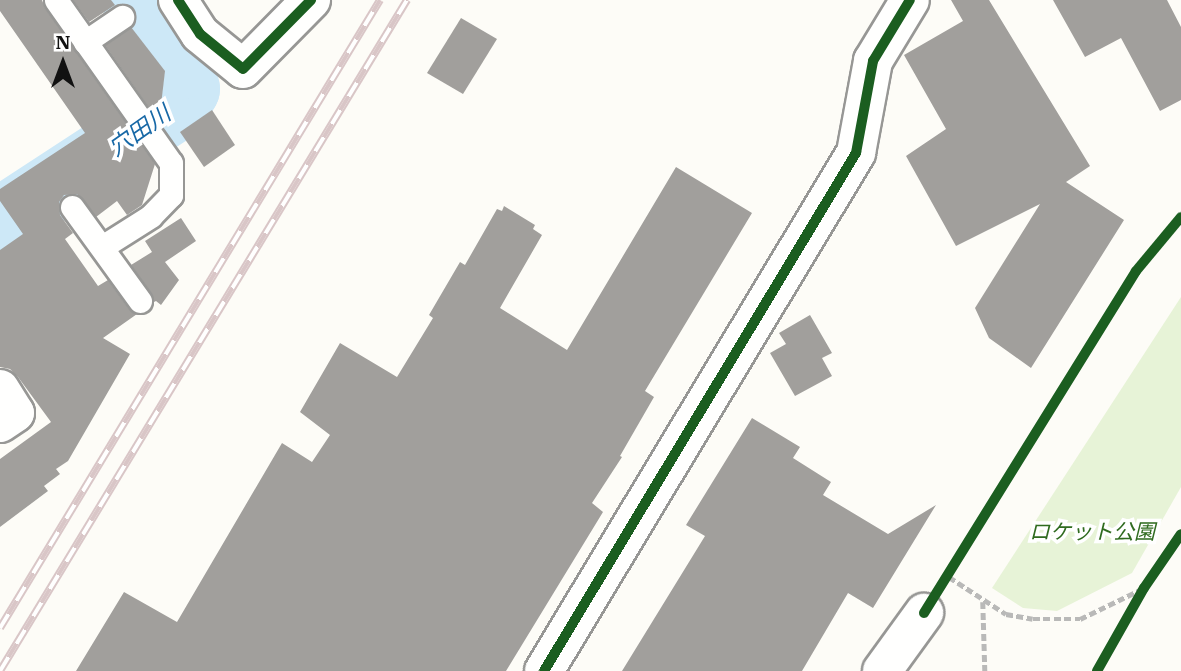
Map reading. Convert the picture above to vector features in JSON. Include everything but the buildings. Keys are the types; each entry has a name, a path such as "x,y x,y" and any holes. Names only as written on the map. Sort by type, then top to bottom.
{"street":[{"path":"178,0 200,34 243,69 312,0"},
{"path":"544,671 856,153 873,61 910,0"},
{"path":"0,389 15,413 0,424"},
{"path":"882,671 925,613"}],"lane":[{"path":"56,0 171,163 171,195 152,216 102,247"},
{"path":"85,42 122,17"},
{"path":"72,207 140,302"}],"path":[{"path":"925,613 956,565"},
{"path":"949,577 1006,614 1033,619 1080,619 1144,588"},
{"path":"983,601 985,671"}],"green space":[{"name":"ロケット公園","path":"1181,297 1181,487 1132,573 1057,611 1023,608 992,588"}],"waterway":[{"name":"穴田川","path":"0,222 173,109 186,89 179,66 135,0"}],"railway":[{"path":"0,628 380,0"},
{"path":"0,671 407,0"}],"cycle path":[{"path":"178,0 200,34 243,69 311,0"},
{"path":"544,671 856,153 873,61 910,0"},
{"path":"924,613 1136,271 1181,217"},
{"path":"1097,671 1144,588 1181,534"}]}
